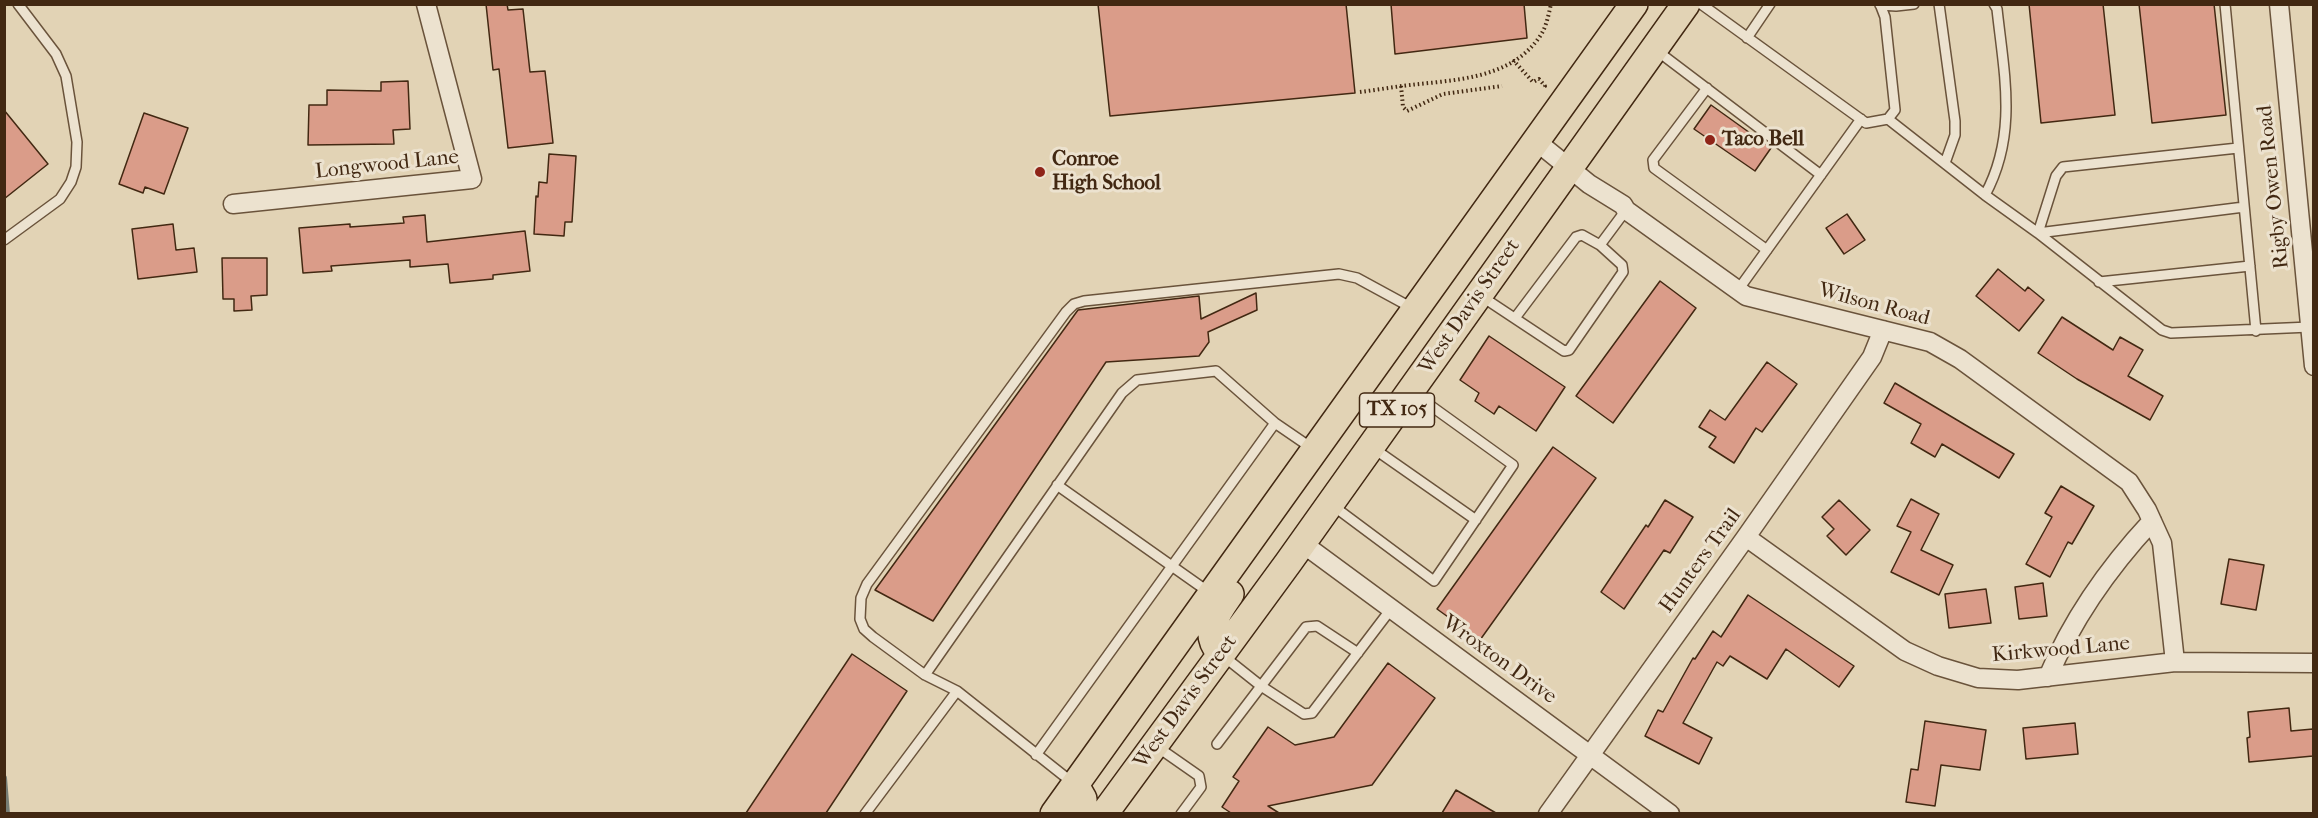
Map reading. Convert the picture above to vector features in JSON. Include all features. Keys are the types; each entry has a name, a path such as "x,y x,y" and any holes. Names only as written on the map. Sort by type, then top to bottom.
{"main road":[{"name":"West Davis Street","path":"1054,813 1634,4"},
{"name":"West Davis Street","path":"1104,813 1302,543 1686,4"},
{"path":"1221,654 1214,646 1212,636 1216,614 1337,445 1345,409"},
{"path":"1075,785 1083,799 1082,813"}],"street":[{"name":"Longwood Lane","path":"233,204 472,179 425,4"},
{"name":"Rigby Owen Road","path":"2279,4 2308,255 2313,366"},
{"name":"Wilson Road","path":"1536,141 1589,184 1623,205 1626,210 1746,296 1930,342 1960,359 2129,482 2147,510 2162,543 2175,662"},
{"name":"Hunters Trail","path":"1548,813 1872,357 1883,330"},
{"path":"2048,677 2060,650 2121,555 2152,521"},
{"name":"Kirkwood Lane","path":"1746,537 1905,651 1978,678 2018,680 2175,662 2313,663"},
{"name":"Wroxton Drive","path":"1302,543 1670,813"}],"lane":[{"path":"4,240 60,199 71,182 76,167 77,142 66,76 56,54 18,4"},
{"path":"1701,4 1866,123 1888,119 1895,110 1885,17 1880,5 1914,4"},
{"path":"1748,38 1770,4"},
{"path":"1939,4 1955,121 1955,135 1945,163"},
{"path":"1985,195 1995,177 2005,138 2007,107 1997,9 1994,4"},
{"path":"2225,4 2256,331"},
{"path":"1654,48 1821,175"},
{"path":"1707,88 1653,160 1654,168 1767,250"},
{"path":"1738,290 1861,119"},
{"path":"1888,119 2162,330 2171,333 2310,327"},
{"path":"2037,232 2056,176 2063,166 2238,148"},
{"path":"2037,232 2244,207"},
{"path":"1600,245 1626,210"},
{"path":"1479,294 1564,351 1569,350 1623,272 1622,265 1600,245 1582,235 1576,237 1515,318"},
{"path":"2099,282 2250,266"},
{"path":"1075,785 957,691 925,675 873,638 864,629 860,619 861,598 867,584 1069,308 1084,301 1339,274 1357,278 1416,310"},
{"path":"925,675 1122,393 1137,380 1216,370 1275,423 1315,451"},
{"path":"1330,504 1434,581 1513,465 1410,391"},
{"path":"1036,755 1275,423"},
{"path":"1371,447 1476,520"},
{"path":"1057,485 1212,595"},
{"path":"1221,654 1261,686 1304,714 1312,713 1391,609"},
{"path":"1217,744 1306,627 1317,626 1358,653"},
{"path":"865,813 957,691"},
{"path":"1154,745 1199,776 1201,787 1181,813"}],"path":[{"path":"1359,92 1474,78 1513,60 1538,40 1545,29 1551,4"},
{"path":"1513,60 1533,82 1539,79 1545,86 1541,92"},
{"path":"1401,86 1402,107 1410,111 1443,94 1502,86"}],"building":[{"path":"486,4 507,4 508,10 523,9 530,72 545,71 553,143 508,148 499,69 493,70"},
{"name":"Conroe High School","path":"1098,4 1346,4 1355,93 1110,116"},
{"path":"1391,4 1524,4 1527,38 1395,54"},
{"path":"2029,4 2103,4 2115,115 2041,123"},
{"path":"2139,4 2214,4 2226,115 2152,123"},
{"path":"408,81 410,129 393,130 394,144 308,145 309,105 327,105 327,90 381,91 381,82"},
{"path":"1711,105 1771,148 1755,171 1694,129"},
{"path":"4,110 48,164 4,199"},
{"path":"144,113 188,128 164,194 145,187 143,193 119,184"},
{"path":"549,154 576,156 572,222 565,222 564,236 534,234 536,196 538,197 539,182 547,183"},
{"path":"1847,214 1865,240 1844,254 1826,228"},
{"path":"425,215 427,242 525,231 530,271 493,275 493,279 450,283 448,264 410,267 410,260 331,266 332,271 303,273 299,228 404,223 403,217"},
{"path":"173,224 176,250 194,248 197,272 138,279 132,229"},
{"path":"222,258 267,258 267,295 251,296 252,310 234,311 234,299 223,299"},
{"path":"1998,269 2025,291 2028,287 2044,300 2019,331 1976,296"},
{"path":"1660,281 1696,308 1613,423 1576,396"},
{"path":"1256,293 1257,310 1208,332 1209,342 1199,356 1106,362 933,621 875,590 1078,310 1199,296 1201,319"},
{"path":"2062,317 2113,350 2120,337 2143,350 2128,376 2163,396 2150,420 2077,379 2038,353"},
{"path":"1489,336 1565,387 1536,431 1499,406 1494,414 1475,401 1479,393 1460,380"},
{"path":"1767,362 1797,384 1762,432 1756,428 1734,463 1709,447 1716,437 1699,427 1710,410 1725,420"},
{"path":"1895,383 2014,454 1999,478 1942,444 1935,457 1911,443 1921,424 1884,403"},
{"path":"1553,447 1596,478 1480,640 1437,609"},
{"path":"2061,486 2094,506 2072,544 2068,542 2050,577 2026,564 2052,517 2045,513"},
{"path":"1911,499 1939,514 1921,550 1953,565 1939,595 1891,572 1911,532 1897,526"},
{"path":"1665,500 1693,517 1670,553 1664,550 1624,609 1601,592"},
{"path":"1839,500 1870,530 1846,555 1827,536 1834,529 1822,517"},
{"path":"2229,559 2264,565 2256,610 2221,604"},
{"path":"2043,583 2047,616 2019,619 2015,587"},
{"path":"1986,589 1991,623 1949,628 1945,594"},
{"path":"1748,595 1854,666 1839,687 1786,649 1767,679 1730,656 1723,666 1717,662 1683,723 1712,738 1699,764 1645,736 1658,710 1663,712 1693,658 1695,659 1713,631 1721,637"},
{"path":"852,654 907,691 826,813 746,813"},
{"path":"1388,663 1435,698 1372,785 1268,806 1279,813 1231,813 1222,807 1239,781 1233,777 1268,727 1295,745 1334,737"},
{"path":"2289,708 2291,731 2313,729 2313,756 2249,762 2248,712"},
{"path":"1925,721 1986,730 1980,770 1941,765 1935,806 1906,802 1911,769 1918,770"},
{"path":"2075,723 2078,754 2026,759 2023,728"},
{"path":"1456,790 1496,813 1442,813"}],"waterway":[{"path":"4,778 7,814"}],"place":[{"name":"Taco Bell","path":"1710,140"},
{"name":"Conroe High School","path":"1040,172"}]}
